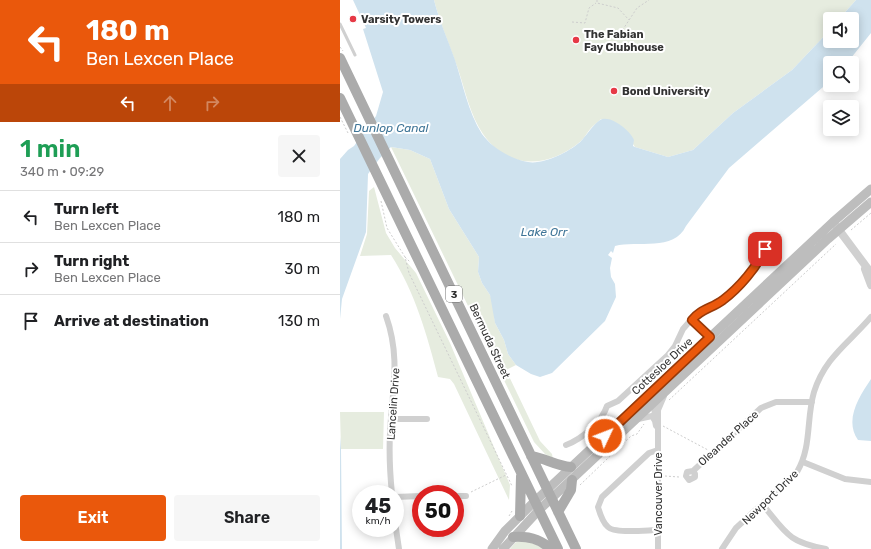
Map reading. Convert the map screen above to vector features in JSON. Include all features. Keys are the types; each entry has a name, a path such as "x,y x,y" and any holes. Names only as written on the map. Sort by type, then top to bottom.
{"main road":[{"name":"Bermuda Street","path":"340,58 576,549"},
{"name":"3","path":"340,98 558,549"},
{"name":"Cottesloe Drive","path":"549,494 575,483 636,420 716,344 871,190"},
{"name":"Cottesloe Drive","path":"503,549 537,506 572,467 710,337 836,226 871,202"},
{"path":"531,456 540,457 557,465 572,467"},
{"path":"520,516 521,473"},
{"path":"558,512 575,483"},
{"name":"Cottesloe Drive","path":"492,549 520,516 537,506"},
{"path":"513,537 524,537 538,540 550,549"}],"street":[{"path":"836,226 871,273"},
{"path":"566,445 581,438 605,414 607,406 618,401 667,356 683,329 697,313 724,300 758,263 765,249"},
{"path":"864,265 871,285"},
{"name":"Lancelin Drive","path":"386,316 393,338 396,360 390,445 392,485"},
{"name":"Newport Drive","path":"722,549 736,528 789,482 803,462 808,444 812,402 819,379 832,357 871,317"},
{"path":"692,320 716,344"},
{"name":"Vancouver Drive","path":"655,389 654,403 658,439 658,549"},
{"name":"Vancouver Drive","path":"657,423 659,407 666,391"},
{"name":"Oleander Place","path":"686,476 689,480 694,479 695,474 693,471 751,416 768,404 790,401 812,402"},
{"path":"636,420 649,416 657,423"},
{"path":"391,419 426,419"},
{"path":"658,450 649,453 602,497 598,508 605,523 610,529 658,530"},
{"path":"803,462 845,479 871,482"},
{"path":"763,505 784,531 796,542 826,549"},
{"path":"397,537 399,549"}],"lane":[{"path":"340,24 356,55"}],"path":[{"path":"616,40 636,8 649,0"},
{"path":"572,22 585,23 589,8 597,3 618,8 629,20"},
{"path":"381,199 383,214 390,236 405,257 409,273 514,489"},
{"path":"851,230 871,213"},
{"path":"665,404 836,244"},
{"path":"575,483 631,436 637,434 648,419"},
{"path":"657,423 712,453"},
{"path":"466,496 474,489 507,474"},
{"path":"658,476 686,476"}],"shaded area":[{"name":"Bond University","path":"434,0 856,0 845,12 823,12 823,37 792,70 733,113 693,150 668,157 635,147 601,119 581,141 569,150 556,156 529,162 517,160 504,154 493,146 478,127"},
{"path":"391,147 410,150 430,159 449,209 479,257 478,272 482,283 493,302 495,323 504,340 508,354 516,365 506,370 540,441 552,454 553,459 545,454 534,442"},
{"path":"374,187 386,233 395,248 416,273 450,343 510,485 509,500 454,384 450,379 438,377 425,330 414,299 391,255 360,256 367,234 369,191"},
{"path":"340,412 384,412 383,449 341,449"},
{"path":"520,540 529,541 544,549 510,549"}],"water":[{"name":"Lake Orr","path":"353,0 434,0 455,60 469,107 482,134 491,144 502,152 522,161 528,162 549,159 564,153 582,140 595,124 604,119 614,121 625,128 632,136 634,140 633,146 635,147 668,157 693,150 733,113 792,70 823,37 823,48 859,48 853,56 823,56 823,87 729,168 680,234 673,239 654,244 624,244 615,246 613,253 611,251 608,255 612,258 610,268 611,277 615,284 616,297 605,321 552,373 540,377 531,374 516,365 508,354 504,340 495,323 490,295 482,283 478,272 479,257 449,209 430,159 410,150 391,147 380,158 368,174 366,232 342,299 340,319 340,159 354,146 376,116 383,92 363,29 366,28"},
{"name":"Lake Orr","path":"856,0 871,0 871,33 859,48 859,12 845,12"},
{"path":"871,379 871,441 858,440 852,425 853,417 858,401"},
{"path":"340,437 341,449 342,549 340,549"}],"place":[{"name":"Varsity Towers","path":"353,19"},
{"name":"The Fabian Fay Clubhouse","path":"576,40"},
{"name":"Bond University","path":"614,91"}],"route":[{"path":"605,436 710,337 692,320 697,313 724,300 758,263 765,249"}],"water label":[{"name":"Dunlop Canal","path":"391,128"}]}
